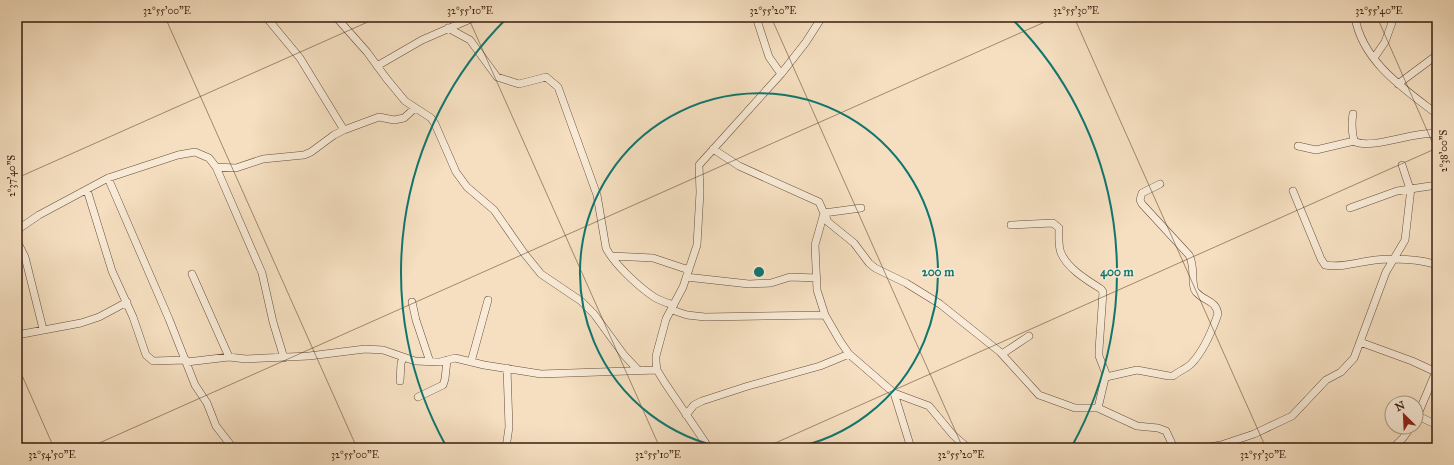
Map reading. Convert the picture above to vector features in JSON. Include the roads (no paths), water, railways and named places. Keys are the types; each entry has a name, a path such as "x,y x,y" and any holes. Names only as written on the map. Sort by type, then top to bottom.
{"street":[{"path":"266,17 300,58 344,130"},
{"path":"336,17 367,52 405,101 430,118 435,124 456,172 467,187 494,210 524,253 541,274 575,296 594,314 624,355 638,370"},
{"path":"377,66 422,40 475,17"},
{"path":"756,17 769,57 781,74"},
{"path":"709,448 658,370 656,356 666,318 673,307 687,273 698,238 700,192 698,173 699,165 724,135 744,116 781,74 806,42 822,17"},
{"path":"1355,17 1360,37 1374,58 1398,84 1437,114"},
{"path":"1374,58 1385,42 1394,17"},
{"path":"448,28 470,40 497,77 519,84 546,77 558,87 597,195 606,248 634,280 655,298 687,315 705,317 825,315"},
{"path":"1398,84 1437,55"},
{"path":"216,167 236,168 264,159 304,155 344,130 379,117 394,120 404,118 415,108"},
{"path":"1353,114 1351,127 1354,141"},
{"path":"1298,146 1316,150 1354,141 1364,144 1424,133 1437,134"},
{"path":"713,150 739,166 819,202 833,227 848,237 875,268 906,283 940,304 1002,354 1039,395 1074,408 1098,408 1137,426 1158,428 1166,431 1174,448"},
{"path":"17,230 45,212 108,178 187,153 195,152 203,155 216,167 262,273 273,322 284,358"},
{"path":"1202,448 1222,446 1270,428 1292,416 1326,380 1341,372 1354,358 1386,272 1405,240 1411,189 1402,165"},
{"path":"108,178 195,384 207,403 216,426 233,448"},
{"path":"1106,376 1137,370 1172,376 1185,368 1197,357 1208,339 1218,314 1215,304 1196,292 1194,288 1193,261 1189,255 1140,200 1144,191 1160,184"},
{"path":"1350,208 1397,191 1437,185"},
{"path":"87,190 105,253 127,302 148,358 153,361 186,361 229,357 284,358 365,349 383,350 403,358 430,362 455,358 541,374 658,370"},
{"path":"1293,191 1321,259 1325,265 1335,266 1375,260 1394,260 1437,266"},
{"path":"824,213 861,208"},
{"path":"824,213 815,246 820,302 825,315 848,354 894,393 929,406 953,435 968,448"},
{"path":"1011,224 1053,223 1057,225 1059,228 1061,252 1066,261 1075,271 1101,289 1103,297 1099,356 1106,370 1106,376 1098,408"},
{"path":"17,241 25,257 43,329"},
{"path":"612,256 653,258 687,273 749,284 771,283 790,277 817,278"},
{"path":"192,274 229,357"},
{"path":"471,362 488,300"},
{"path":"17,335 80,323 99,317 127,302"},
{"path":"412,302 416,320 430,362"},
{"path":"1002,354 1029,336"},
{"path":"1360,342 1412,361 1436,373 1424,401"},
{"path":"686,415 694,405 748,386 820,366 848,354"},
{"path":"400,381 401,363 403,358"},
{"path":"418,397 443,385 447,360"},
{"path":"506,448 509,427 507,368"},
{"path":"894,393 911,448"},
{"path":"1424,420 1437,425"},
{"path":"1393,448 1405,435"}]}
